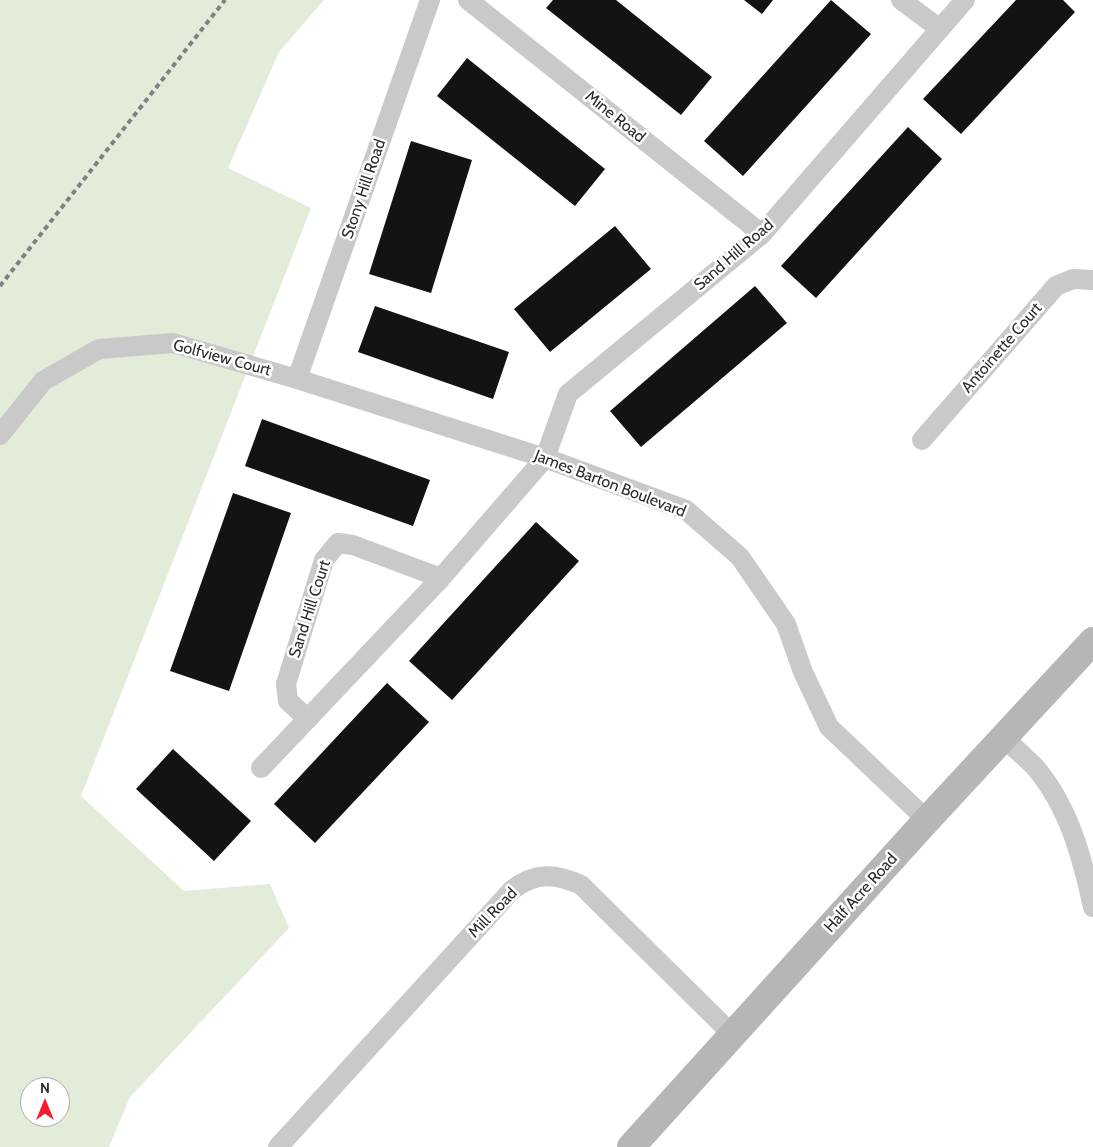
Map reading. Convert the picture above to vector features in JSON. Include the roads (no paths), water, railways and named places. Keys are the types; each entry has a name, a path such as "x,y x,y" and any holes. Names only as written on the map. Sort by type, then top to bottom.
{"street":[{"name":"Stony Hill Road","path":"297,378 430,0"},
{"name":"Mine Road","path":"468,0 762,234"},
{"path":"901,0 940,29"},
{"name":"Sand Hill Road","path":"545,458 568,394 762,234 965,0"},
{"name":"Antoinette Court","path":"922,440 1056,286 1073,279 1093,280"},
{"name":"Golfview Court","path":"0,435 44,381 99,349 173,343 297,378"},
{"name":"James Barton Boulevard","path":"297,378 545,458 686,510 740,557 786,624 803,672 829,727 927,820"},
{"path":"261,768 441,578 545,458"},
{"name":"Sand Hill Court","path":"308,718 288,702 286,684 324,560 338,543 353,545 441,578"},
{"name":"Half Acre Road","path":"631,1147 927,820 1093,641"},
{"path":"1004,738 1035,768 1064,810 1082,857 1093,907"},
{"name":"Mill Road","path":"278,1147 512,890 523,882 534,878 550,876 568,879 581,885 733,1035"}],"railway":[{"path":"0,286 225,0"}]}
